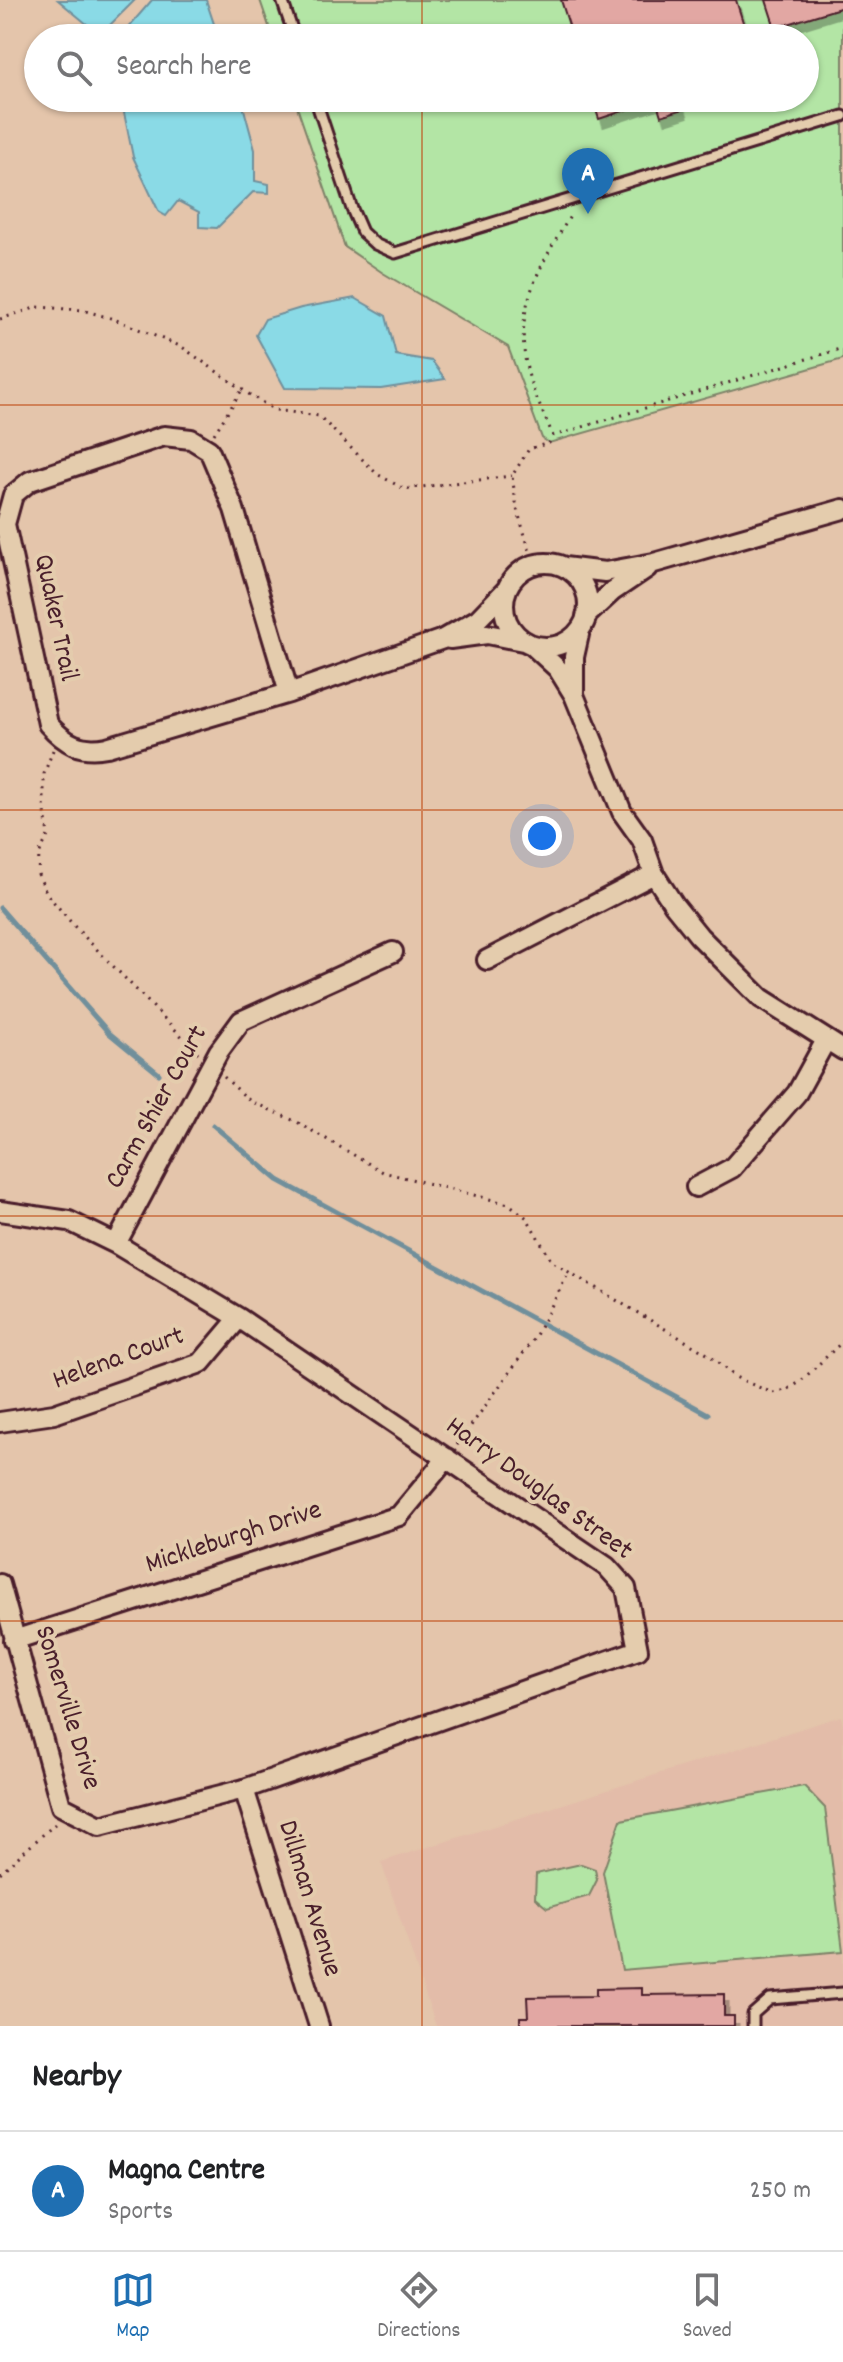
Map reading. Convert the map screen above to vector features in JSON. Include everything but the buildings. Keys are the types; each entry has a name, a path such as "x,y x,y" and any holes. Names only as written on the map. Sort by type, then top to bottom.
{"street":[{"name":"Quaker Trail","path":"58,736 48,724 5,524 13,495 30,481 152,439 179,436 205,447"},
{"path":"205,447 234,509 289,693"},
{"path":"58,736 83,750 93,750 289,693 443,639 478,619 519,573 534,565 548,563 605,572 654,563 843,509"},
{"path":"443,639 487,634 548,647 561,645 613,591 654,563"},
{"path":"564,567 583,585 587,600 574,657 574,695"},
{"path":"506,590 503,605 511,630 558,669 574,695 622,812 642,840 654,874 674,905 699,936 761,998 843,1050"},
{"path":"487,960 654,874"},
{"name":"Carm Shier Court","path":"116,1244 219,1051 241,1021 393,952"},
{"path":"696,1187 732,1168 797,1093 826,1040"},
{"name":"Harry Douglas Street","path":"0,1211 69,1221 116,1244 239,1318 607,1567 626,1588 638,1650 244,1789"},
{"name":"Helena Court","path":"0,1422 54,1414 201,1363 239,1318"},
{"name":"Mickleburgh Drive","path":"14,1640 399,1516 447,1458"},
{"name":"Somerville Drive","path":"0,1584 61,1806 100,1826 244,1789"},
{"name":"Dillman Avenue","path":"244,1789 319,2026"}],"lane":[{"path":"282,0 290,24"},
{"path":"320,112 362,232 375,244 395,253 843,116"},
{"path":"753,2026 753,2014 770,1999 843,1993"}],"path":[{"path":"553,436 528,375 522,337 529,292 547,254 576,206"},
{"path":"0,319 38,307 82,310 114,319 182,347 275,410 319,416 377,474 404,489 512,476"},
{"path":"534,565 517,509 512,476 529,449 549,443 553,436 843,348"},
{"path":"205,447 242,390"},
{"path":"58,736 44,774 48,836 39,854 38,874 47,894 75,927 211,1066 250,1101 297,1122 383,1172 509,1204 527,1218 552,1262 709,1355 735,1377 773,1393 787,1390 800,1382 843,1341"},
{"path":"447,1458 535,1337 569,1273"},
{"path":"0,1873 70,1811"}],"shaded area":[{"path":"841,1716 843,2026 436,2026 381,1862"}],"green space":[{"path":"260,0 843,0 843,359 549,443 542,438 508,347 345,247 299,112 819,112 819,24 268,24"},
{"path":"804,1786 825,1808 843,1951 622,1970 603,1872 621,1820"},
{"path":"581,1864 595,1869 597,1880 589,1896 547,1908 535,1898 536,1874"}],"water":[{"path":"58,0 135,0 111,24 87,24"},
{"path":"152,0 206,0 214,24 131,24"},
{"path":"124,112 245,112 255,150 255,181 269,184 269,193 253,192 217,228 199,227 199,212 178,201 166,216 159,212 133,157"},
{"path":"355,298 386,316 396,355 432,361 445,379 381,389 285,388 256,335 265,319 301,308"}],"waterway":[{"path":"0,908 109,1033 159,1074"},
{"path":"213,1125 278,1180 708,1414"}],"place":[{"name":"Magna Centre","path":"588,214"}]}
